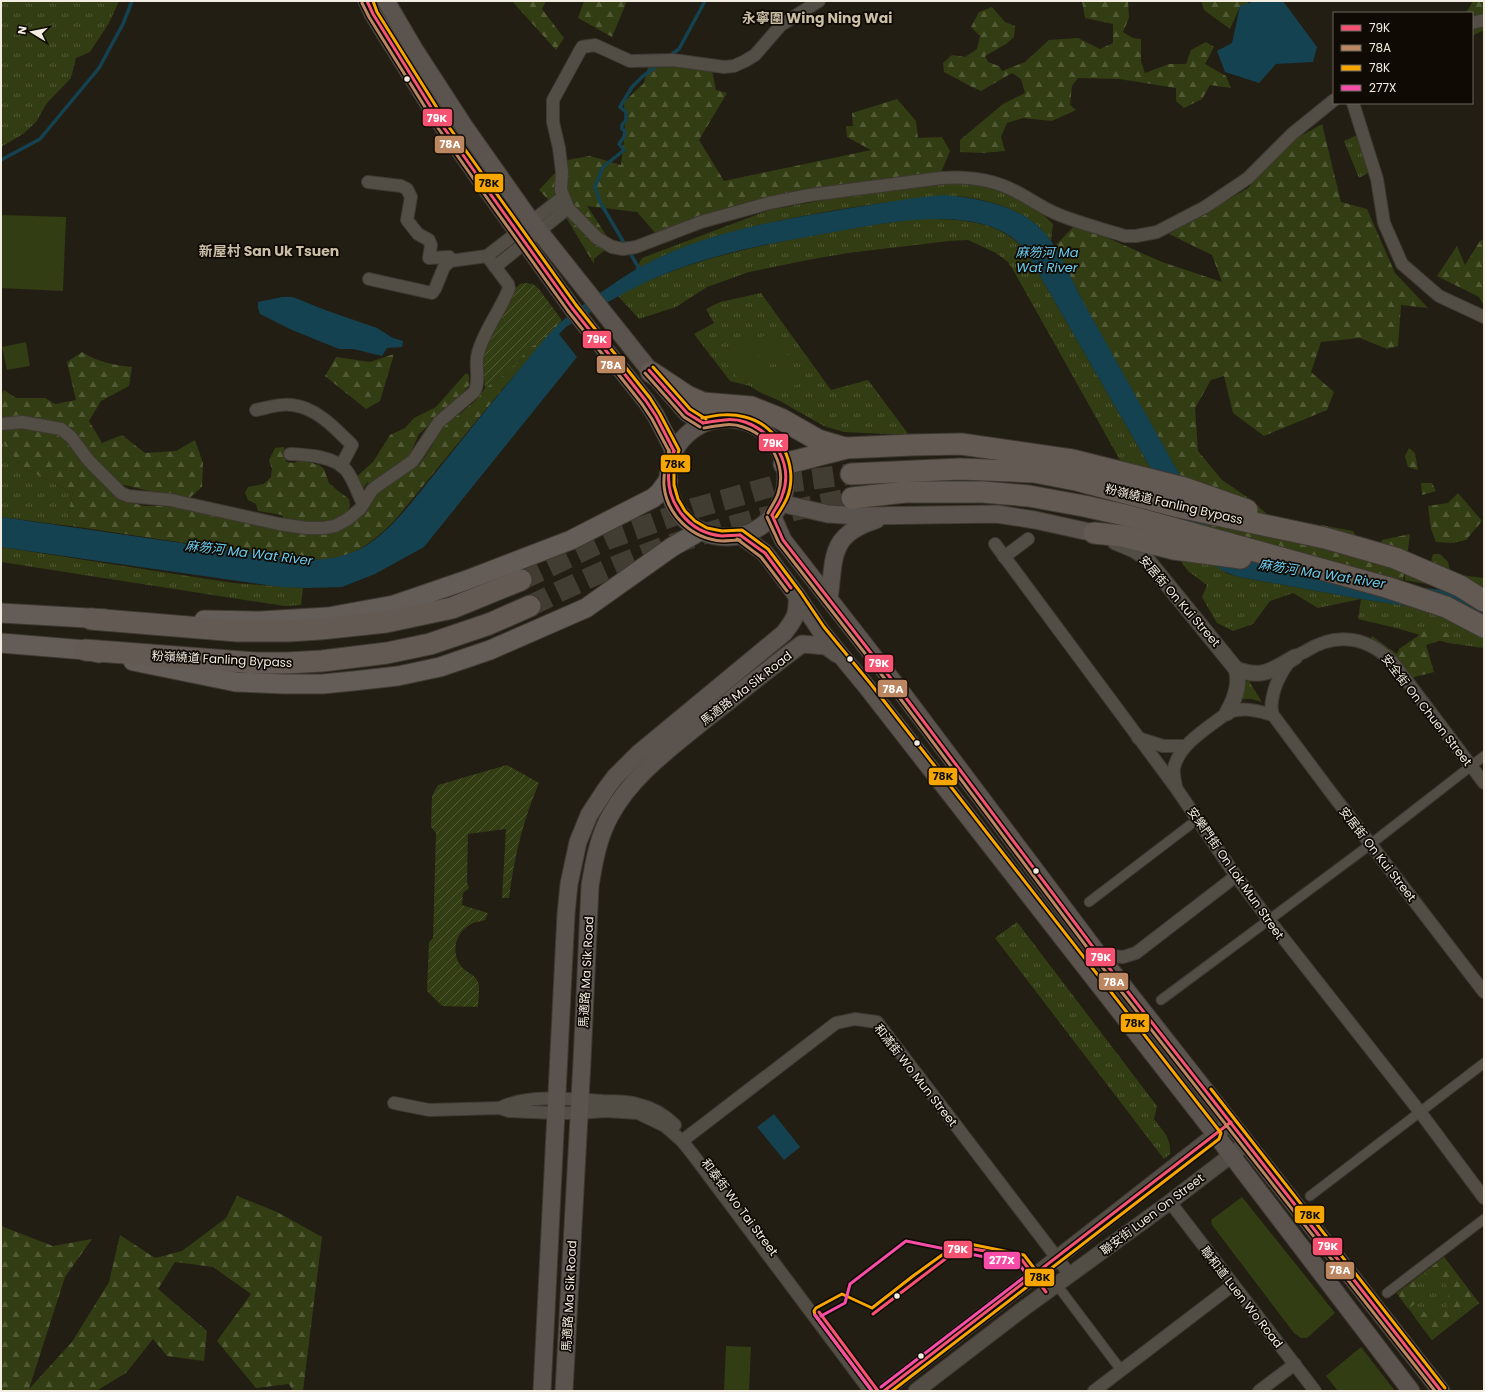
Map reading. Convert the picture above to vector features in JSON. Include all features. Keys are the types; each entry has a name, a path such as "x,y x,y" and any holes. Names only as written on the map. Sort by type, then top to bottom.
{"highway":[{"path":"651,372 687,396 703,403 751,407 781,419 818,440 846,448"},
{"path":"784,464 846,448 961,444 1072,460 1133,485"},
{"name":"粉嶺繞道 Fanling Bypass","path":"851,474 960,469 1023,472 1076,480 1133,485 1179,507 1325,538 1395,558 1460,586 1484,601"},
{"name":"粉嶺繞道 Fanling Bypass","path":"852,498 905,492 934,491 995,492 1061,501 1129,516 1319,567 1446,607 1484,627"},
{"path":"1094,533 1123,536 1174,549 1319,567"},
{"path":"91,619 237,631 288,631 320,629 386,622 452,608 520,580"},
{"name":"粉嶺繞道 Fanling Bypass","path":"85,650 257,663 286,663 329,660 387,653 430,644 489,624 530,606"}],"main road":[{"path":"366,1 442,125 572,308 653,411 674,451"},
{"path":"386,1 416,52 464,126 535,226 651,372 687,413 703,423"},
{"path":"723,418 753,424 770,437 776,445 784,464 786,484 776,509 758,528 740,535 723,537 700,531 677,510 671,496 668,481 669,465 674,451 686,435 703,423 723,418"},
{"path":"1,613 91,619 282,620 328,617 394,605 467,580 570,540 653,498 668,481"},
{"path":"776,509 860,516 997,514 1035,520 1094,533"},
{"path":"776,509 782,540 903,694 1099,955 1441,1391"},
{"path":"829,600 834,555 839,545 848,533 860,525 887,516"},
{"path":"85,650 236,682 322,684 398,676 440,667 490,650 586,608 672,547 700,531"},
{"path":"740,535 765,553 820,630 866,686 1231,1154 1411,1391"},
{"name":"馬適路 Ma Sik Road","path":"542,1391 567,900 574,857 583,829 601,796 626,765 784,633 797,616 797,596"},
{"name":"粉嶺繞道 Fanling Bypass","path":"1,642 85,650"},
{"name":"馬適路 Ma Sik Road","path":"564,1391 590,886 598,845 610,816 628,790 652,764 769,668 802,644 826,646 842,658"}],"street":[{"path":"819,1 781,25 755,54 734,66 673,60 630,61 595,45 582,47 553,100 552,122 562,172 561,190 568,208 602,242 612,247 623,249 636,247 701,222 769,203 810,195 959,177 978,179 999,185 1015,191 1056,213 1125,236 1136,236 1149,234 1205,207 1248,178 1292,134 1333,101"},
{"path":"1473,23 1484,20"},
{"path":"1353,104 1377,179 1384,223 1402,264 1439,296 1484,317"},
{"path":"368,182 402,186 407,189 411,197 406,220 418,234 429,240 431,246 429,258 449,257 450,261"},
{"path":"369,279 432,293 435,290 444,267 450,261 487,256 521,237 535,226 563,197"},
{"path":"535,226 568,208"},
{"path":"495,267 521,237"},
{"path":"1,424 22,422 61,429 71,437 89,460 121,493 128,496 171,500 280,524 306,528 324,528 335,526 348,519 360,509 372,490 413,462 439,422 478,387 476,361 480,347 509,288 508,284 487,256"},
{"path":"256,410 291,404 301,406 326,421 352,445 340,466"},
{"path":"290,454 307,455 333,461 347,471 363,504"},
{"name":"安居街 On Kui Street","path":"1094,533 1134,550 1145,557 1236,668"},
{"path":"1004,556 1028,538"},
{"name":"安樂門街 On Lok Mun Street","path":"995,544 1176,788 1236,876 1420,1112 1484,1198"},
{"name":"安全街 On Chuen Street","path":"1273,715 1271,706 1276,686 1284,670 1295,657 1323,643 1344,639 1363,642 1380,651 1394,665 1484,783"},
{"path":"1236,668 1251,673 1267,672 1295,657"},
{"path":"1227,713 1237,692 1238,677 1236,668"},
{"path":"1176,788 1174,769 1178,757 1185,746 1227,713 1235,709 1246,708 1273,715"},
{"name":"安居街 On Kui Street","path":"1273,715 1484,992"},
{"path":"1138,738 1163,746 1185,746"},
{"path":"1161,1000 1370,844 1484,756"},
{"path":"1089,902 1190,825"},
{"path":"1099,955 1123,957 1136,953 1236,876"},
{"name":"和滿街 Wo Mun Street","path":"684,1139 836,1023 855,1019 877,1022 1070,1275"},
{"path":"1310,1196 1484,1063"},
{"name":"和泰街 Wo Tai Street","path":"394,1103 429,1110 500,1108 509,1111 557,1106 637,1104 653,1110 669,1119 870,1391"},
{"name":"聯安街 Luen On Street","path":"884,1391 1231,1122"},
{"name":"和泰街 Wo Tai Street","path":"684,1139 878,1391"},
{"name":"聯安街 Luen On Street","path":"916,1391 1247,1143"},
{"name":"聯和道 Luen Wo Road","path":"1170,1202 1315,1391"},
{"path":"1387,1293 1484,1219"},
{"path":"1057,1285 1121,1370"},
{"path":"1098,1390 1121,1370 1233,1285"},
{"path":"1259,1391 1295,1364"}],"green space":[{"path":"1,1 119,1 109,23 90,52 76,58 71,78 47,103 36,122 23,134 1,147"},
{"path":"512,1 546,1 542,9 564,38 556,50"},
{"path":"584,1 627,1 612,37 578,18"},
{"path":"1082,1 1128,1 1129,18 1123,32 1133,38 1141,39 1141,61 1145,73 1169,64 1186,64 1191,50 1206,42 1214,47 1205,64 1226,76 1231,88 1210,85 1202,99 1184,108 1176,101 1176,88 1119,79 1078,78 1072,86 1070,105 1076,110 1052,121 1023,118 1007,123 1001,137 1005,151 982,153 960,152 960,140 1003,104 1025,93 1021,79 1012,73 981,91 944,72 943,63 952,55 965,57 977,49 980,36 971,27 979,12 992,7 1005,22 1015,26 1014,37 1006,44 985,56 988,62 999,66 1002,71 1025,62 1049,40 1078,38 1100,49 1113,43 1113,24 1085,18"},
{"path":"1201,1 1248,1 1248,4 1240,7 1230,29 1204,10"},
{"path":"1473,1 1484,1 1484,30 1473,36 1473,12 1467,12"},
{"path":"649,64 711,65 716,90 727,93 699,140 724,181 871,150 847,137 846,126 853,126 852,113 897,99 916,121 918,138 942,137 950,151 938,180 766,205 658,236 637,212 587,206 608,238 624,243 611,245 594,259 594,264 567,219 539,190 567,160 590,156 621,165 625,132 624,102 644,83"},
{"path":"1322,124 1341,202 1367,209 1395,273 1428,308 1401,305 1398,346 1387,349 1360,338 1321,342 1311,372 1334,392 1327,410 1264,436 1233,413 1224,376 1211,380 1195,408 1198,451 1222,480 1250,499 1287,532 1321,525 1353,531 1375,565 1382,540 1410,534 1406,565 1430,565 1433,554 1440,554 1448,562 1451,574 1443,587 1405,580 1405,569 1403,580 1295,560 1213,535 1083,302 1055,246 1076,224 1162,262 1222,282 1212,255 1169,234 1248,188 1290,142"},
{"path":"1359,134 1373,170 1359,178 1344,141"},
{"path":"962,181 1027,199 1053,224 1051,241 1039,227 1029,219 1005,207 978,199 938,196 824,212 742,229 677,250 635,270 642,258 769,210 902,186"},
{"path":"1,215 66,217 63,291 1,288"},
{"path":"920,219 949,219 977,223 1003,232 1025,250 1180,519 1226,573 1239,577 1361,599 1318,608 1293,593 1270,601 1253,624 1233,631 1217,623 1202,597 1207,585 1188,571 1162,535 1012,268 1008,262 996,253 968,240 848,253 749,272 707,287 676,307 639,319 618,296 641,284 689,265 739,251 815,235"},
{"path":"1484,239 1484,306 1479,297 1437,276 1457,246 1465,265 1480,241"},
{"path":"520,284 533,284 539,289 561,319 538,343 530,347 516,364 504,375 485,388 482,363 486,347 515,289"},
{"path":"761,293 831,390 868,380 909,435 844,432 824,426 750,386 730,381 694,334 714,323 706,309 720,302"},
{"path":"561,319 561,322 501,391 395,520 384,531 363,547 342,556 330,559 300,560 78,527 68,514 73,493 24,468 1,441 1,395 4,390 16,398 45,398 55,404 76,400 67,362 82,352 106,362 132,367 129,386 101,401 89,421 102,443 122,435 145,453 176,451 195,440 203,463 202,487 187,500 124,485 108,487 123,500 144,506 180,505 286,521 282,515 258,511 256,504 248,500 245,493 248,487 264,484 271,477 272,469 269,460 275,448 284,447 286,462 294,463 301,460 319,465 324,469 329,483 349,499 350,506 346,514 355,519 370,505 370,489 368,482 361,491 353,480 373,462 390,435 405,428 414,418 436,407 466,373 469,375 469,385 459,398 419,434 408,459 420,464 432,446 441,427 476,400 485,388 504,375 530,347 538,343"},
{"path":"768,333 773,333 780,347 790,357 788,364 767,364 755,351 747,349 743,346 744,341 748,338 759,338"},
{"path":"26,342 30,366 7,370 2,347"},
{"path":"738,344 751,361 761,368 767,370 782,369 784,372 802,367 806,382 769,393 764,380 755,376 741,382 719,354"},
{"path":"394,354 380,401 366,409 325,376 336,357 370,362"},
{"path":"1,441 24,468 73,493 68,514 78,527 1,517"},
{"path":"1409,448 1415,453 1418,470 1408,467 1405,456"},
{"path":"1421,483 1432,483 1436,491 1422,495"},
{"path":"1458,493 1482,521 1466,540 1453,543 1436,542 1431,529 1428,506 1448,503"},
{"path":"1,547 233,583 303,588 301,605 284,606 1,562"},
{"path":"1451,574 1484,578 1484,596"},
{"path":"1361,599 1484,618 1484,648 1448,643 1358,619"},
{"path":"1431,627 1455,636 1426,645 1434,672 1411,678 1401,662 1367,644 1372,636 1397,654 1399,649"},
{"path":"1249,681 1262,702 1250,699 1238,701 1243,682"},
{"path":"507,765 539,783 528,811 520,839 509,898 502,898 506,829 468,834 467,882 469,888 463,893 462,905 488,913 485,920 468,926 460,934 457,939 455,950 461,966 476,978 479,989 478,1007 442,1006 427,991 429,942 433,938 436,833 431,827 432,796 438,785"},
{"path":"1017,922 1157,1106 1154,1119 1166,1135 1170,1148 1170,1154 1164,1159 995,938"},
{"path":"237,1196 277,1212 322,1237 303,1391 293,1391 289,1384 256,1388 217,1341 251,1294 213,1267 175,1262 158,1289 207,1331 204,1361 167,1356 153,1339 126,1373 96,1391 1,1391 1,1226 53,1246 92,1239 65,1277 29,1389 72,1342 109,1282 120,1235 155,1258 182,1251 226,1218"},
{"path":"1242,1197 1335,1313 1307,1338 1301,1338 1294,1333 1212,1225 1211,1220"},
{"path":"1444,1257 1479,1303 1432,1340 1397,1293"},
{"path":"1444,1257 1479,1303 1432,1340 1415,1318 1423,1312 1437,1314 1447,1307 1449,1289 1442,1279 1428,1277 1424,1273"},
{"path":"1415,1280 1418,1284 1416,1303 1408,1309 1397,1293"},
{"path":"726,1346 751,1347 749,1391 724,1390"},
{"path":"1361,1347 1395,1391 1338,1391 1326,1376"}],"water":[{"path":"1255,1 1283,1 1317,47 1313,62 1276,64 1259,83 1225,72 1217,51 1232,43 1240,6"},
{"name":"麻笏河 Ma Wat River","path":"946,195 970,198 1007,208 1030,219 1047,235 1065,264 1085,305 1213,535 1398,584 1484,596 1484,618 1361,599 1239,577 1226,572 1213,564 1180,519 1025,250 1007,234 990,226 963,220 946,219 901,221 872,225 786,241 723,255 682,267 639,285 574,322 559,334 577,357 424,547 375,574 342,587 281,587 1,547 1,517 300,560 326,559 351,553 367,545 387,530 534,352 562,321 634,270 693,243 718,235 769,223 845,209 908,199"},
{"path":"282,297 293,297 377,328 393,338 403,341 402,347 387,348 382,356 353,349 339,349 292,330 260,314 258,302"},
{"path":"774,1114 800,1147 784,1160 757,1127"}],"waterway":[{"path":"1,160 40,139 99,68 123,24 132,1"},
{"path":"669,56 679,49 705,1"},
{"path":"640,270 600,202 595,187 603,167 624,150 619,144 624,137 625,131 622,129 622,125 626,120 626,112 620,107 632,87 659,64"}],"tunnel":[{"path":"521,580 608,539 695,508 784,483 851,474"},
{"path":"530,606 572,585 616,566 682,541 759,519 852,498"}],"transit line":[{"name":"79K","path":"367,1 373,14 442,125 572,308 646,401 656,416 674,451"},
{"name":"78K","path":"373,1 377,12 449,127 576,305 650,398 660,414 679,450 674,469 674,485 678,499 685,511 695,521 707,528 722,531 742,530 768,549 824,627 870,683 1221,1133 1219,1139 892,1391"},
{"name":"78A","path":"362,3 369,17 438,128 568,311 642,404 652,419 670,453"},
{"name":"78K","path":"653,367 690,409 706,419"},
{"name":"79K","path":"649,370 687,413 703,423"},
{"name":"78A","path":"645,373 684,417 700,427"},
{"name":"78K","path":"702,418 724,415 745,417 757,421 777,438 784,448 791,473 787,498 776,517"},
{"name":"79K","path":"703,423 724,420 745,422 756,427 773,442 779,452 786,473 782,496 772,515"},
{"name":"78A","path":"704,428 724,425 743,427 762,437 769,445 778,463 780,483 778,494 768,513"},
{"name":"78A","path":"669,450 664,472 664,486 666,497 676,516 683,524 701,536 722,541 740,540"},
{"name":"79K","path":"674,451 670,462 669,481 671,493 681,514 699,529 710,534 722,536 740,535"},
{"name":"79K","path":"772,515 783,540 903,694 1099,955 1441,1391"},
{"name":"78A","path":"767,517 779,543 899,697 1095,958 1435,1391"},
{"name":"79K","path":"740,535 765,553 791,588"},
{"name":"78A","path":"737,539 761,557 787,591"},
{"name":"78K","path":"1211,1089 1445,1388"},
{"name":"79K","path":"884,1391 1231,1122"},
{"name":"277X","path":"821,1316 845,1303 850,1284 906,1241 1019,1264 1027,1275 881,1387"},
{"name":"78K","path":"872,1391 815,1315 814,1311 816,1308 842,1294 872,1308 960,1242 1024,1255 1047,1285 1052,1282"},
{"name":"79K","path":"873,1314 961,1247 997,1253 1022,1260 1046,1292"},
{"name":"79K","path":"819,1312 878,1391"},
{"name":"277X","path":"815,1315 872,1391"}],"district":[{"name":"永寧圍 Wing Ning Wai","path":"817,18"},
{"name":"新屋村 San Uk Tsuen","path":"269,251"}]}
